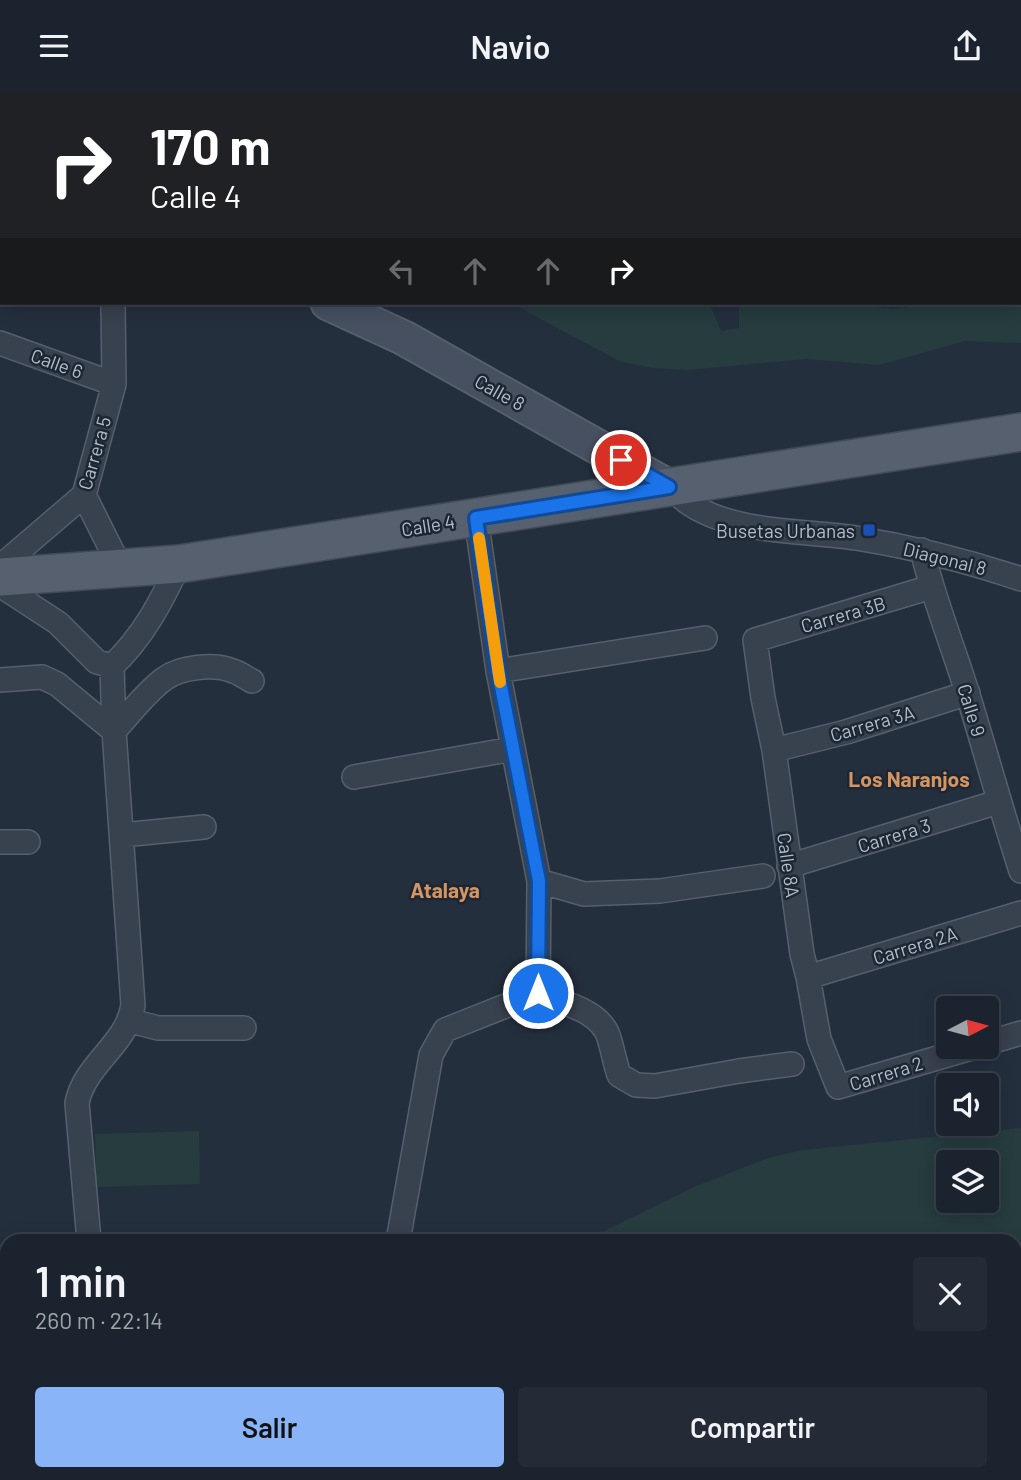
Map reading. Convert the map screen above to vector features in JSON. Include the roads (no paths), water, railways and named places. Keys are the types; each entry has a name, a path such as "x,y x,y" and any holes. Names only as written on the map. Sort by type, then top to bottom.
{"main road":[{"name":"Calle 8","path":"332,305 404,338 669,487"},
{"name":"Calle 4","path":"0,577 179,564 1021,432"}],"street":[{"name":"Carrera 5","path":"0,567 84,495 114,384 113,305"},
{"name":"Calle 6","path":"0,343 114,384"},
{"name":"Diagonal 8","path":"669,487 691,505 725,520 789,531 854,537 922,550 1021,579"},
{"path":"84,495 123,567"},
{"path":"476,518 498,671 539,881 538,993"},
{"name":"Calle 9","path":"922,550 931,587 968,693 998,802 1021,871"},
{"path":"112,666 124,656 153,618 179,564"},
{"path":"0,585 58,623 97,662 112,666"},
{"name":"Carrera 3B","path":"755,639 931,587"},
{"path":"498,671 705,638"},
{"name":"Calle 8A","path":"755,639 774,750 802,954 819,1039 838,1087"},
{"path":"88,1234 77,1103 80,1088 87,1076 131,1021 133,1005 112,666"},
{"path":"114,731 164,679 175,673 223,669 232,670 252,681"},
{"path":"0,680 42,677 57,684 114,731"},
{"name":"Carrera 3A","path":"774,750 846,732 968,693"},
{"path":"355,777 513,749"},
{"name":"Carrera 3","path":"789,866 998,802"},
{"path":"122,835 204,827"},
{"path":"0,842 29,842"},
{"path":"539,881 583,894 660,891 763,876"},
{"name":"Carrera 2A","path":"808,977 1021,913"},
{"path":"399,1234 431,1055 445,1030 538,993 600,1021 609,1036 619,1075 636,1085 654,1087 792,1064"},
{"path":"131,1021 158,1028 244,1028"},
{"path":"999,1039 1021,1033"},
{"name":"Carrera 2","path":"838,1087 936,1058"}],"place":[{"name":"Busetas Urbanas","path":"869,530"}],"district":[{"name":"Los Naranjos","path":"909,778"},
{"name":"Atalaya","path":"445,889"}]}
